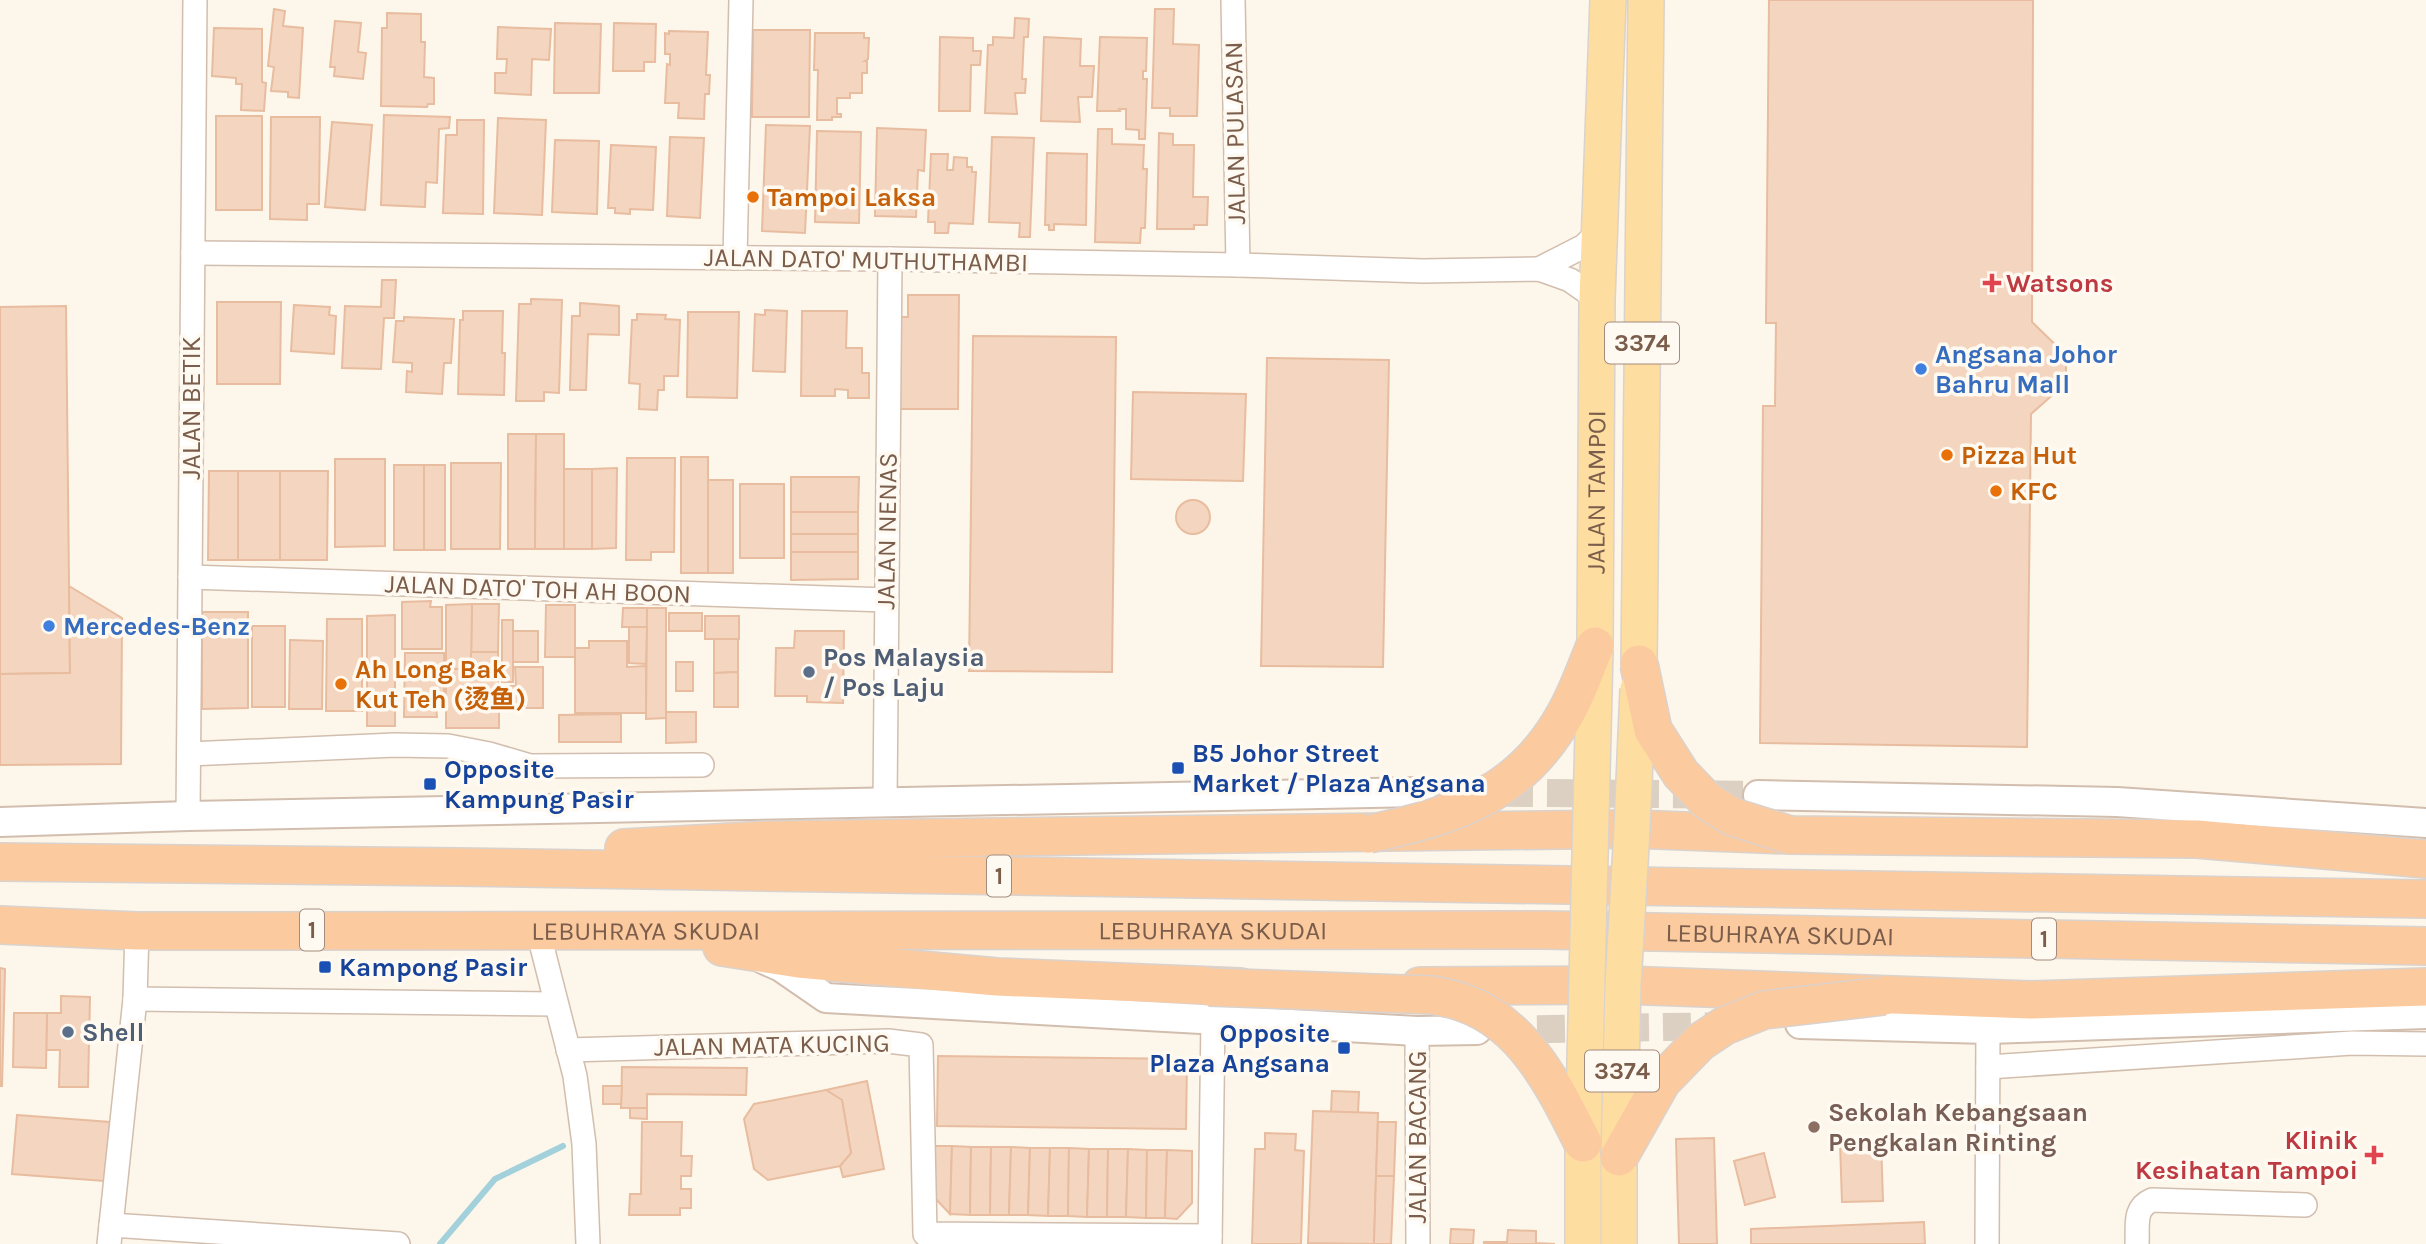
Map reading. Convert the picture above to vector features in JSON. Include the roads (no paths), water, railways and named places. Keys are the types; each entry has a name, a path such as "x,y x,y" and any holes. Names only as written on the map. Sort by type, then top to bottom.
{"highway":[{"path":"1368,834 1420,823 1471,805 1509,783 1531,763 1568,710 1595,640"},
{"path":"1639,653 1653,730 1681,775 1706,801 1733,817 1790,835"},
{"path":"457,867 525,854 768,839 1368,834 1591,829 1790,835 2197,839 2426,859"},
{"name":"LEBUHRAYA SKUDAI","path":"0,862 2426,899"},
{"name":"LEBUHRAYA SKUDAI","path":"0,925 137,931 1542,930 2426,946"},
{"path":"625,929 748,952 971,974 1066,980 1211,1003 1432,995 1464,1003 1510,1029 1532,1054 1559,1096 1583,1154"},
{"path":"1211,1003 1586,985 2030,1000 2426,987"},
{"path":"1619,1157 1662,1081 1700,1042 1724,1026 1764,1010 1884,996"}],"main road":[{"name":"JALAN TAMPOI","path":"1586,985 1595,640 1597,299 1608,0"},
{"name":"JALAN TAMPOI","path":"1623,985 1633,829 1639,653 1646,0"},
{"name":"3374","path":"1583,1244 1586,985"},
{"name":"3374","path":"1619,1244 1623,985"}],"street":[{"name":"JALAN BETIK","path":"188,816 195,0"},
{"path":"735,258 741,0"},
{"name":"JALAN PULASAN","path":"1233,0 1238,265"},
{"name":"JALAN DATO' MUTHUTHAMBI","path":"1539,269 1584,246 1600,231"},
{"name":"JALAN DATO' MUTHUTHAMBI","path":"193,253 890,259 1423,271 1539,269 1570,279 1597,299"},
{"name":"JALAN NENAS","path":"885,802 890,259"},
{"name":"JALAN DATO' TOH AH BOON","path":"190,578 887,600"},
{"path":"189,754 396,745 448,746 530,766 702,765"},
{"path":"0,822 1421,792"},
{"path":"1758,795 2117,802 2426,823"},
{"path":"137,931 135,999 110,1234 398,1244"},
{"path":"538,931 575,1076 583,1144 588,1244"},
{"path":"748,952 781,967 826,998 1211,1003 1417,1031 1477,1030"},
{"path":"135,999 556,1004"},
{"name":"JALAN MATA KUCING","path":"568,1050 888,1041 921,1045 925,1234 1210,1240 1211,1003"},
{"path":"1800,1024 1988,1029 2426,1014"},
{"path":"1987,1244 1988,1029"},
{"name":"JALAN BACANG","path":"1417,1031 1418,1244"},
{"path":"1988,1067 2352,1043 2426,1044"},
{"path":"2137,1244 2138,1210 2144,1203 2152,1200 2305,1205"}],"waterway":[{"path":"440,1244 495,1179 563,1146"}],"tunnel":[{"path":"1421,792 1758,795"},
{"path":"1495,1030 1728,1026"}],"place":[{"name":"Tampoi Laksa","path":"753,197"},
{"name":"Watsons","path":"1992,283"},
{"name":"Angsana Johor Bahru Mall","path":"1921,369"},
{"name":"Pizza Hut","path":"1947,455"},
{"name":"KFC","path":"1996,491"},
{"name":"Mercedes-Benz","path":"49,626"},
{"name":"Pos Malaysia / Pos Laju","path":"809,672"},
{"name":"Ah Long Bak Kut Teh (烫鱼)","path":"341,684"},
{"name":"B5 Johor Street Market / Plaza Angsana","path":"1178,768"},
{"name":"Opposite Kampung Pasir","path":"430,784"},
{"name":"Kampong Pasir","path":"325,967"},
{"name":"Shell","path":"68,1032"},
{"name":"Opposite Plaza Angsana","path":"1344,1048"},
{"name":"Sekolah Kebangsaan Pengkalan Rinting","path":"1814,1127"},
{"name":"Klinik Kesihatan Tampoi","path":"2374,1155"}]}
